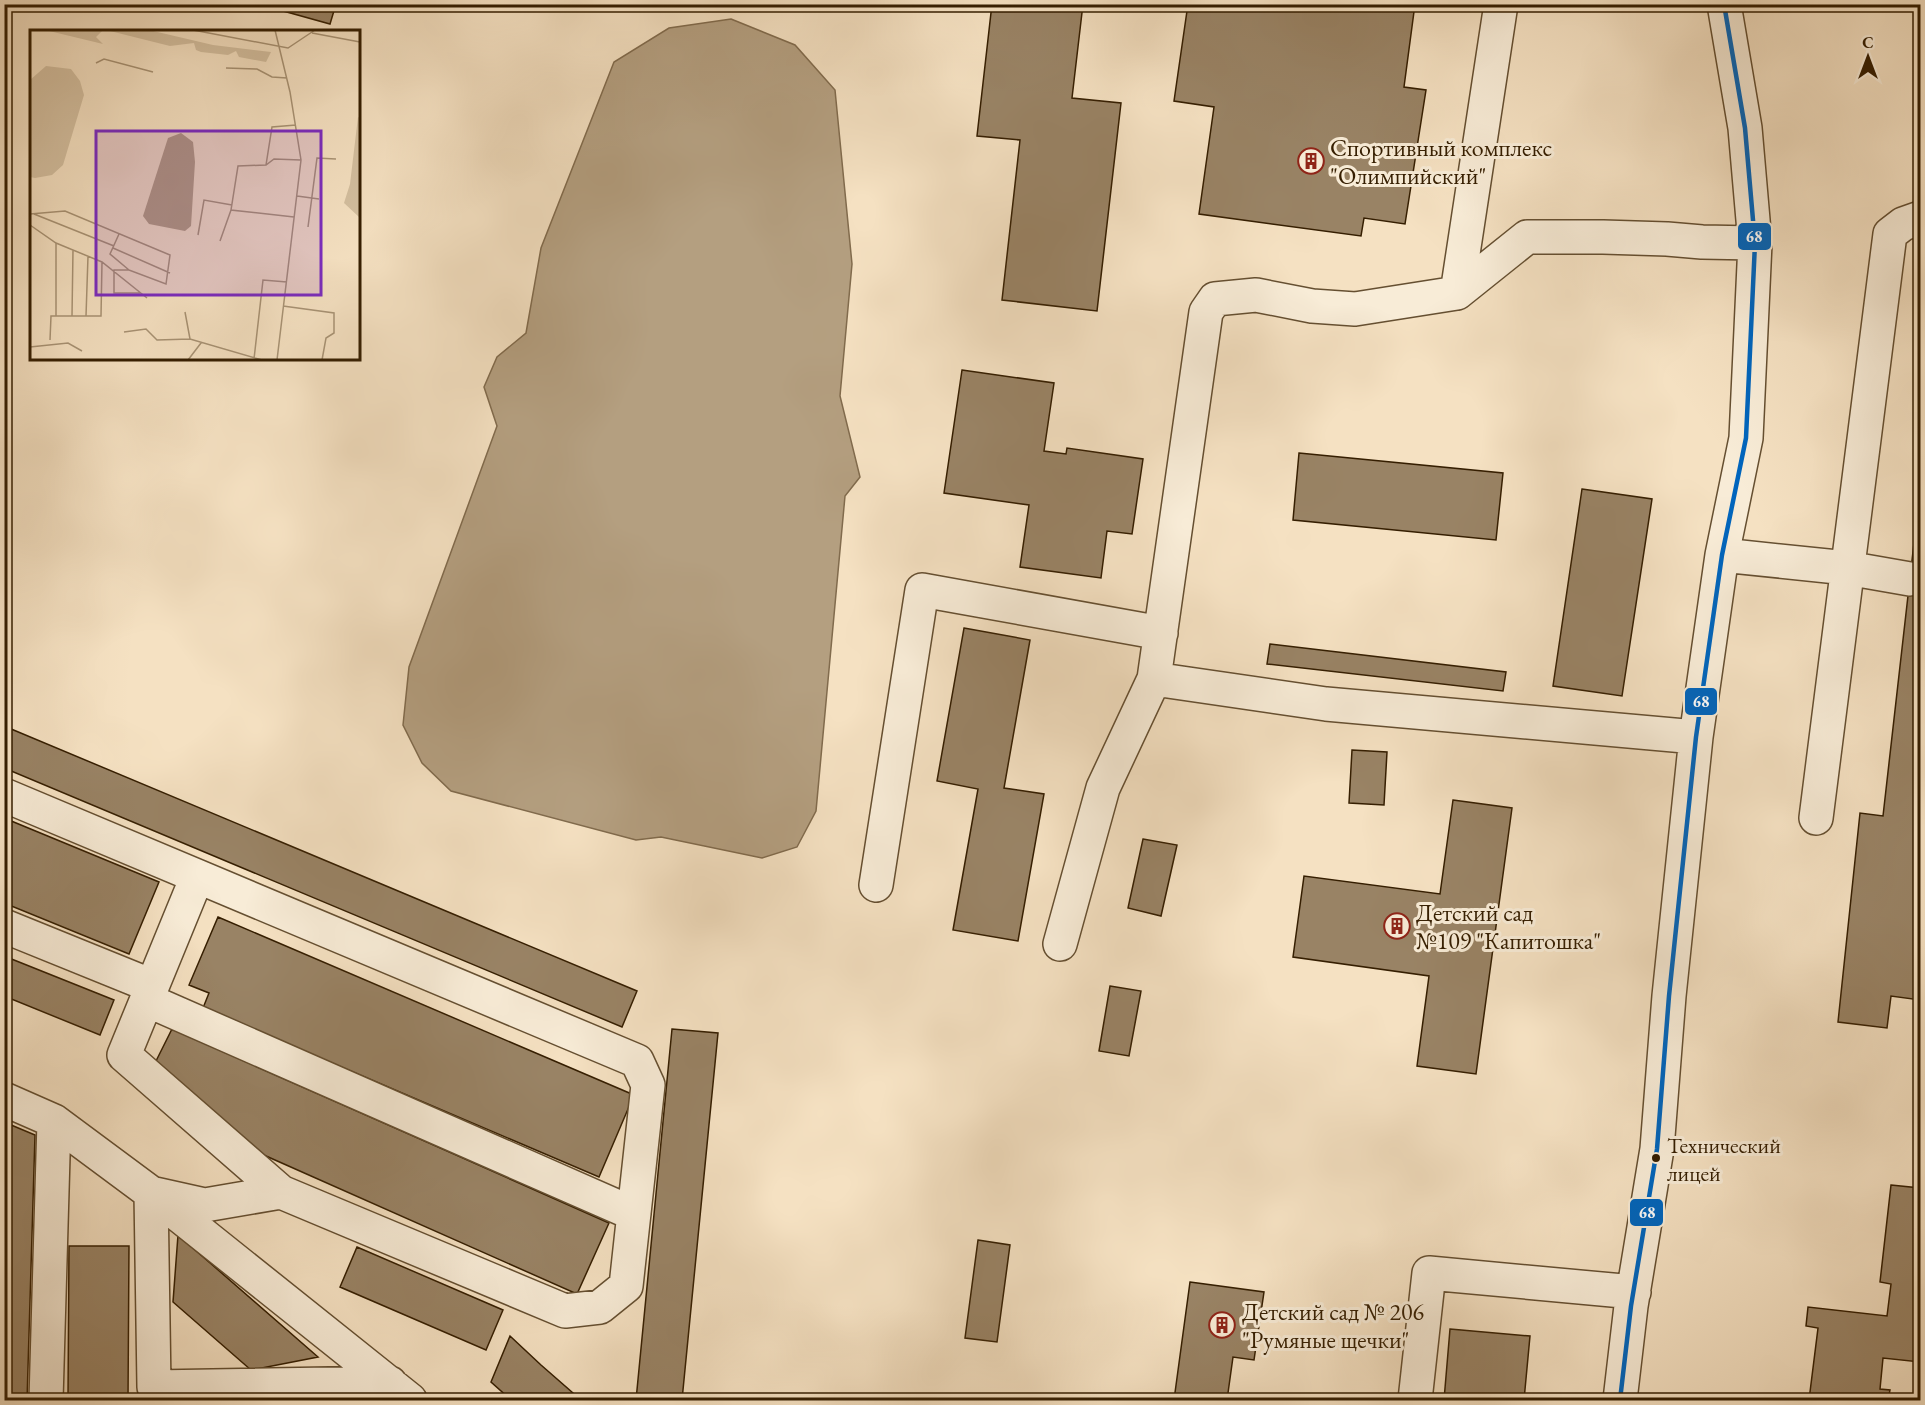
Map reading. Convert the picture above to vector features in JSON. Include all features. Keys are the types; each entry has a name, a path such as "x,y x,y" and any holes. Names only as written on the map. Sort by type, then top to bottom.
{"street":[{"path":"1458,293 1500,4"},
{"path":"1620,1401 1634,1292 1657,1149 1669,996 1696,736 1722,555 1746,438 1755,243 1744,128 1724,4"},
{"path":"1816,818 1890,234 1903,224 1920,218"},
{"path":"1060,944 1103,788 1154,679 1206,312 1215,299 1257,295 1312,306 1355,309 1458,293 1527,237 1603,237 1755,243"},
{"path":"1722,555 1847,568 1910,579"},
{"path":"876,885 922,590 1161,633"},
{"path":"1154,679 1326,704 1696,736"},
{"path":"4,795 637,1061 648,1085 626,1286 600,1307 566,1311 281,1192 124,1055 197,877"},
{"path":"4,926 634,1214"},
{"path":"4,1099 54,1120 151,1193 400,1392"},
{"path":"46,1401 54,1120"},
{"path":"151,1193 205,1206 281,1192"},
{"path":"151,1193 154,1387 400,1392"},
{"path":"1415,1401 1429,1274 1634,1292"}],"shaded area":[{"path":"731,19 795,45 835,90 852,264 840,396 860,477 845,496 816,811 797,847 762,858 661,837 636,840 451,791 422,763 403,725 409,667 497,426 484,387 497,357 526,333 541,248 614,62 669,28"}],"building":[{"path":"258,4 336,4 330,24"},
{"path":"992,4 1083,4 1072,98 1121,103 1097,311 1002,300 1020,140 977,136"},
{"name":"Спортивный комплекс \"Олимпийский\"","path":"1188,4 1415,4 1404,87 1426,90 1405,224 1364,218 1361,236 1199,214 1214,107 1174,101"},
{"path":"962,370 1054,383 1044,451 1066,454 1067,448 1143,459 1132,534 1107,531 1101,578 1020,567 1029,505 944,493"},
{"path":"1299,453 1503,473 1496,540 1293,520"},
{"path":"1582,489 1652,499 1622,696 1553,686"},
{"path":"1920,490 1920,1000 1891,996 1887,1028 1838,1022 1860,813 1883,816"},
{"path":"964,628 1030,640 1004,788 1044,794 1018,941 953,930 978,789 937,781"},
{"path":"1270,644 1506,672 1503,691 1267,664"},
{"path":"4,726 637,991 622,1027 4,768"},
{"path":"1352,750 1387,752 1384,805 1349,803"},
{"name":"Детский сад №109 \"Капитошка\"","path":"1453,800 1512,808 1476,1074 1417,1066 1429,976 1293,957 1304,876 1440,894"},
{"path":"4,818 159,882 129,954 4,903"},
{"path":"1143,839 1177,845 1161,916 1128,908"},
{"path":"218,917 634,1095 599,1177 203,1008 209,993 189,985"},
{"path":"4,956 114,1000 100,1035 4,996"},
{"path":"1110,986 1141,991 1129,1056 1099,1051"},
{"path":"172,1029 609,1223 577,1294 257,1152 156,1061"},
{"path":"672,1029 718,1033 682,1400 636,1400"},
{"path":"4,1122 35,1135 27,1400 4,1400"},
{"path":"1891,1185 1920,1188 1920,1362 1883,1358 1880,1389 1890,1390 1888,1400 1809,1400 1818,1328 1806,1326 1808,1307 1887,1316 1891,1284 1880,1282"},
{"path":"178,1235 318,1357 251,1370 173,1302"},
{"path":"978,1240 1010,1245 997,1342 965,1338"},
{"path":"69,1246 129,1246 128,1400 68,1400"},
{"path":"357,1247 503,1310 486,1350 340,1287"},
{"name":"Детский сад № 206 \"Румяные щечки\"","path":"1190,1282 1264,1292 1254,1360 1233,1357 1227,1400 1174,1400"},
{"path":"1450,1329 1530,1336 1524,1400 1444,1400"},
{"path":"510,1336 581,1400 511,1400 491,1382"}],"transit line":[{"name":"68","path":"1620,1400 1631,1306 1657,1149 1669,996 1696,737 1722,555 1746,438 1755,243 1745,128 1724,4"}],"place":[{"name":"Спортивный комплекс \"Олимпийский\"","path":"1311,161"},
{"name":"Детский сад №109 \"Капитошка\"","path":"1397,926"},
{"name":"Технический лицей","path":"1656,1158"},
{"name":"Детский сад № 206 \"Румяные щечки\"","path":"1222,1325"}]}
